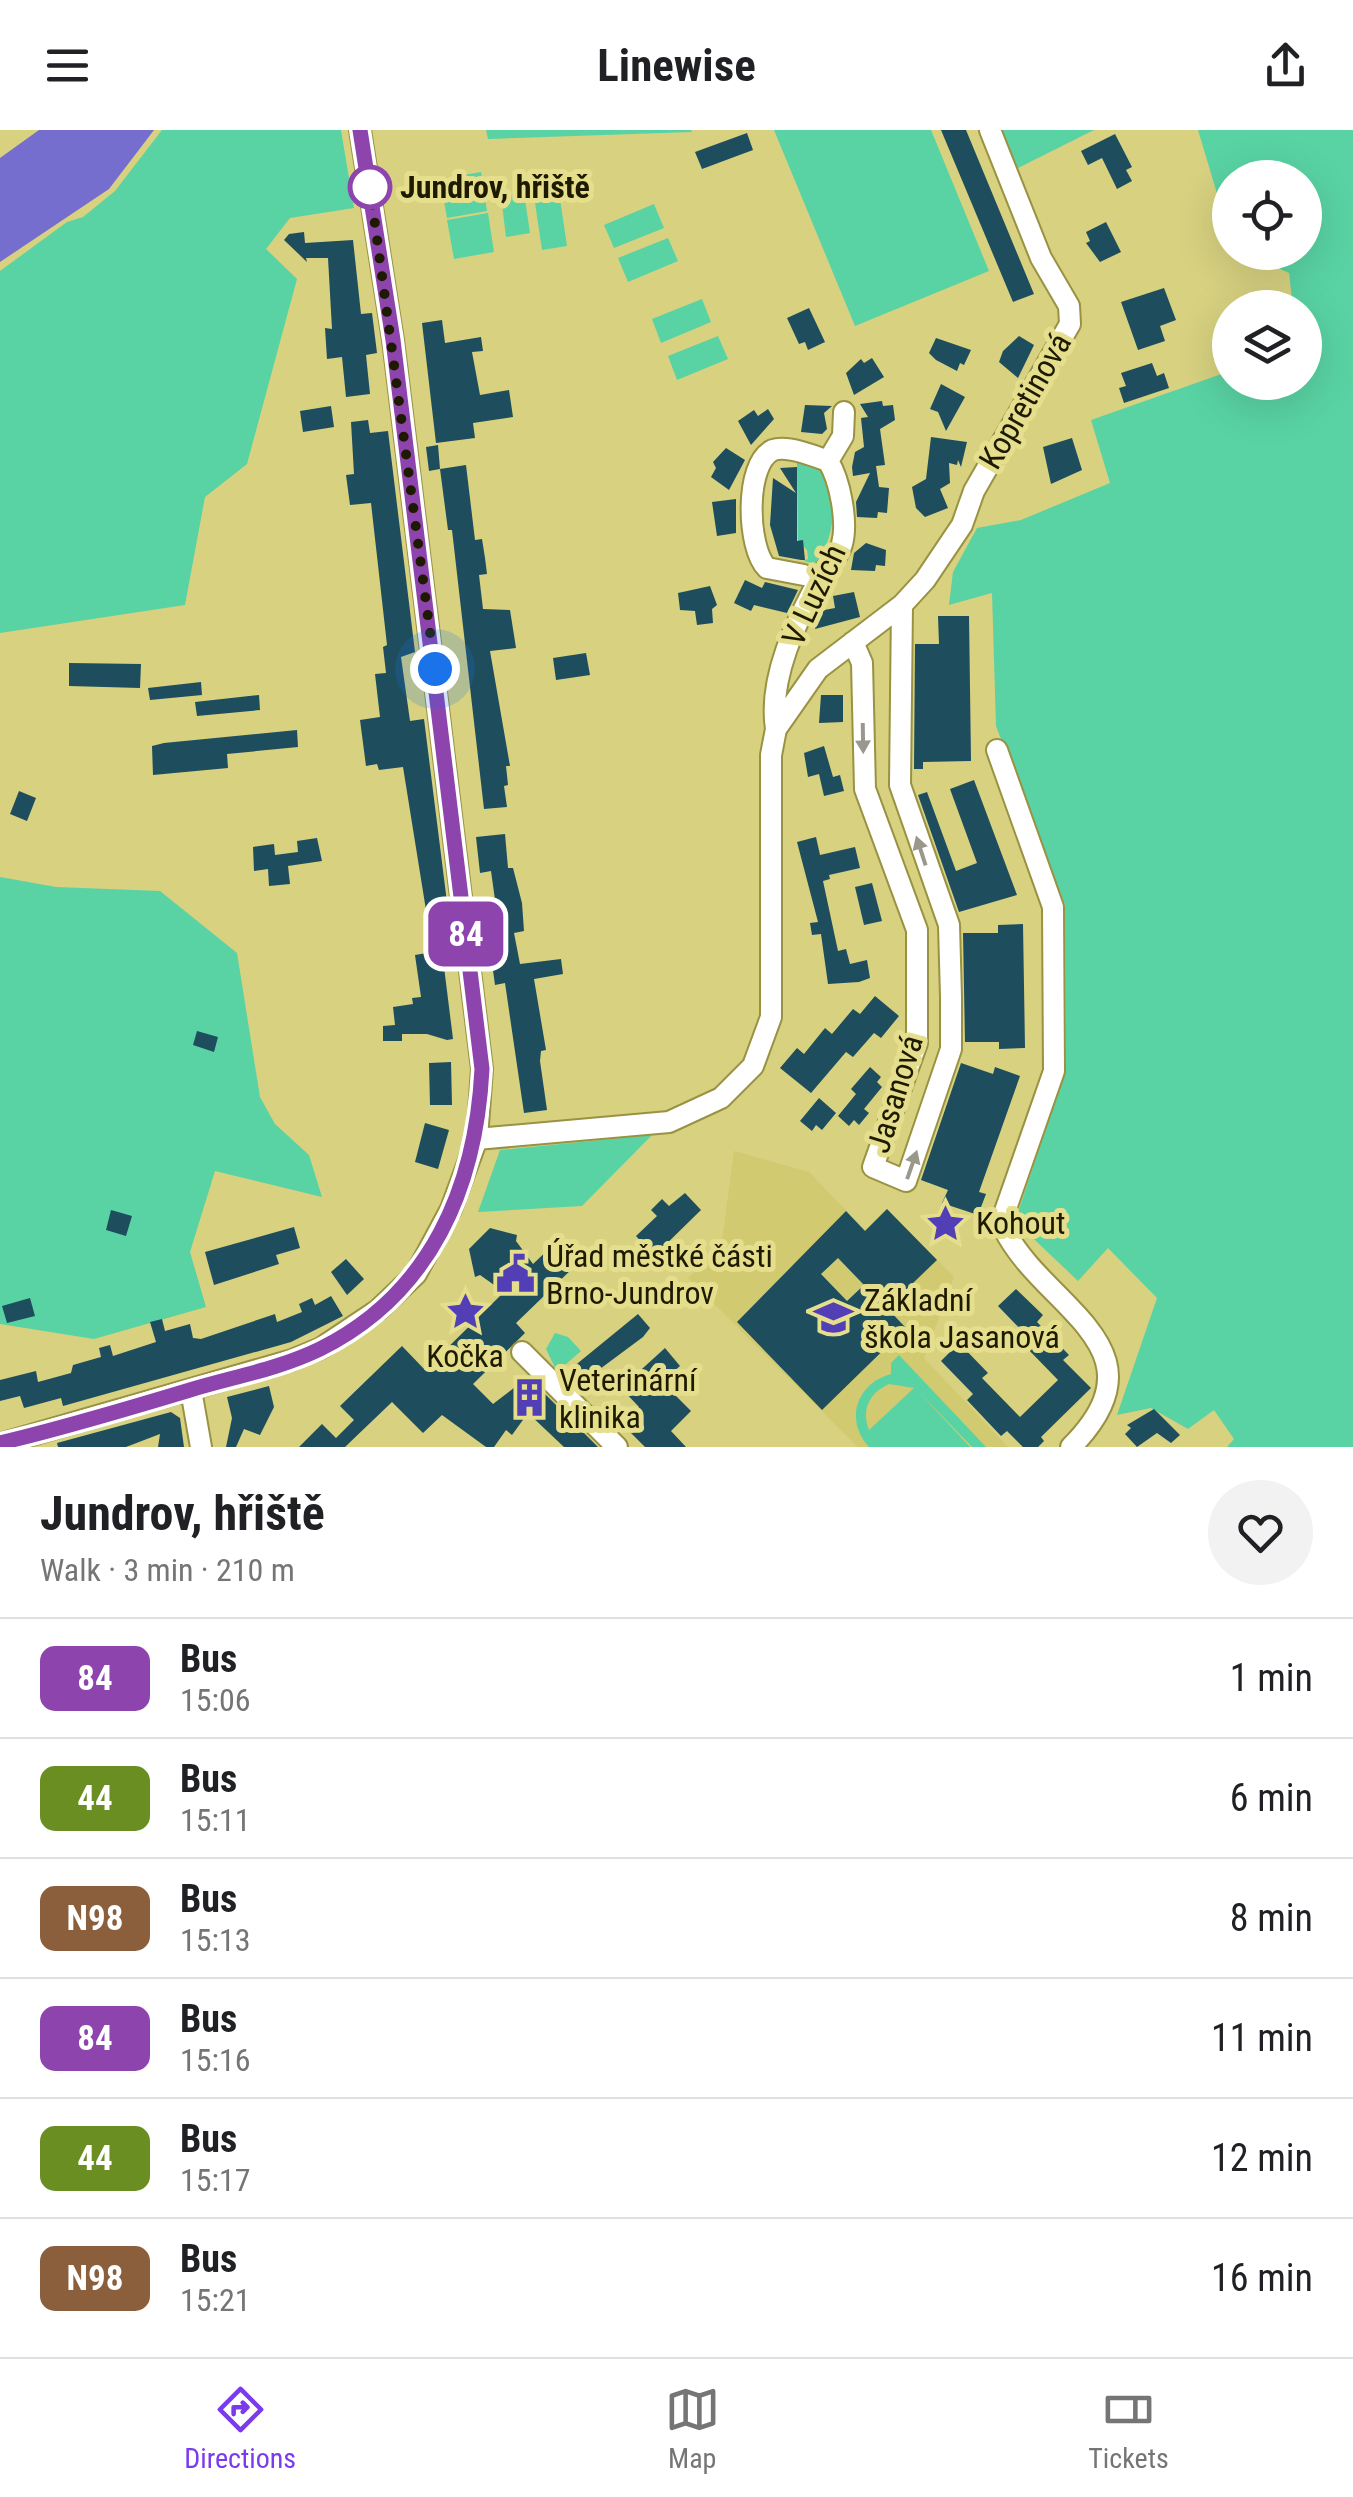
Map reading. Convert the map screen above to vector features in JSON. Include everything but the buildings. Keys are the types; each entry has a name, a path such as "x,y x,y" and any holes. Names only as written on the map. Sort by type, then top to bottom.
{"street":[{"path":"0,1444 321,1348 378,1310 416,1274 435,1243 477,1139 482,1069 471,973 393,340 360,130"},
{"name":"Kopretinová","path":"902,605 962,525 974,490 1070,324 1069,306 1040,258 990,130"},
{"path":"828,461 843,436 844,412"},
{"name":"V Luzích","path":"776,730 771,700 779,672 820,579 843,543 838,482 828,461 773,450 753,476 755,549 767,568 804,575"},
{"path":"477,1139 670,1122 721,1098 753,1066 771,1017 771,756 776,730 818,669 902,605"},
{"name":"Jasanová","path":"852,642 862,663 865,788 917,930 917,1042 873,1167 906,1182 951,1049 951,998 949,925 900,785 902,605"},
{"path":"997,750 1054,907 1054,1072 1004,1214 1004,1229 1096,1338 1106,1361 1108,1396 1088,1429 1070,1447"},
{"path":"522,1352 617,1447"},
{"path":"191,1390 202,1447"}],"shaded area":[{"path":"39,130 154,130 109,189 0,262 0,158"},
{"name":"Základní škola Jasanová","path":"734,1151 809,1172 865,1230 887,1209 954,1277 924,1358 1008,1447 858,1447 688,1278 721,1248"}],"green space":[{"path":"162,130 341,130 354,208 290,218 266,249 297,279 247,464 205,497 185,605 0,633 0,271 67,222 83,217 115,191"},
{"path":"486,130 691,130 692,132 488,139"},
{"path":"774,130 931,130 989,271 855,326"},
{"path":"993,130 1094,130 1010,172"},
{"path":"1198,130 1353,130 1353,1447 1227,1447 1234,1439 1214,1410 1188,1429 1151,1408 1117,1415 1157,1298 1108,1248 1078,1281 1015,1221 1066,1069 1065,905 996,726 992,593 949,605 953,572 977,528 1021,520 1110,483 1091,420 1212,377 1212,400 1322,400 1322,290 1291,290 1289,273 1282,270 1322,270 1322,160 1212,160 1212,177"},
{"path":"481,172 487,211 447,218 440,179"},
{"path":"559,192 567,246 542,250 534,196"},
{"path":"524,193 530,233 506,237 501,196"},
{"path":"654,204 664,228 614,248 604,225"},
{"path":"488,213 494,252 454,259 447,220"},
{"path":"668,238 678,261 628,282 618,258"},
{"path":"702,299 711,322 661,343 652,319"},
{"path":"718,336 728,359 677,380 668,356"},
{"path":"797,462 813,465 824,474 833,502 829,536 816,564 803,561 808,559 807,550 798,541"},
{"path":"0,877 56,887 160,891 237,953 260,1097 275,1124 309,1155 322,1197 215,1171 190,1252 206,1307 94,1339 0,1324"},
{"path":"652,1135 582,1206 478,1212 500,1150"},
{"path":"555,1333 568,1337 581,1351 557,1372 546,1349"},
{"path":"899,1355 986,1447 972,1447 916,1389 970,1447 869,1447 857,1425 858,1404 870,1385 891,1374 891,1363","holes":["889,1384 914,1388 869,1430 868,1403 876,1392"]}],"bus line":[{"name":"84","path":"0,1443 292,1360 354,1328 416,1274 451,1209 477,1139 482,1069 393,340 360,130"}],"place":[{"name":"Jundrov, hřiště","path":"370,187"},
{"name":"Kohout","path":"946,1223"},
{"name":"Úřad městké části Brno-Jundrov","path":"516,1274"},
{"name":"Kočka","path":"465,1311"},
{"name":"Základní škola Jasanová","path":"834,1318"},
{"name":"Veterinární klinika","path":"529,1398"}],"route":[{"path":"370,187 435,669"}]}
